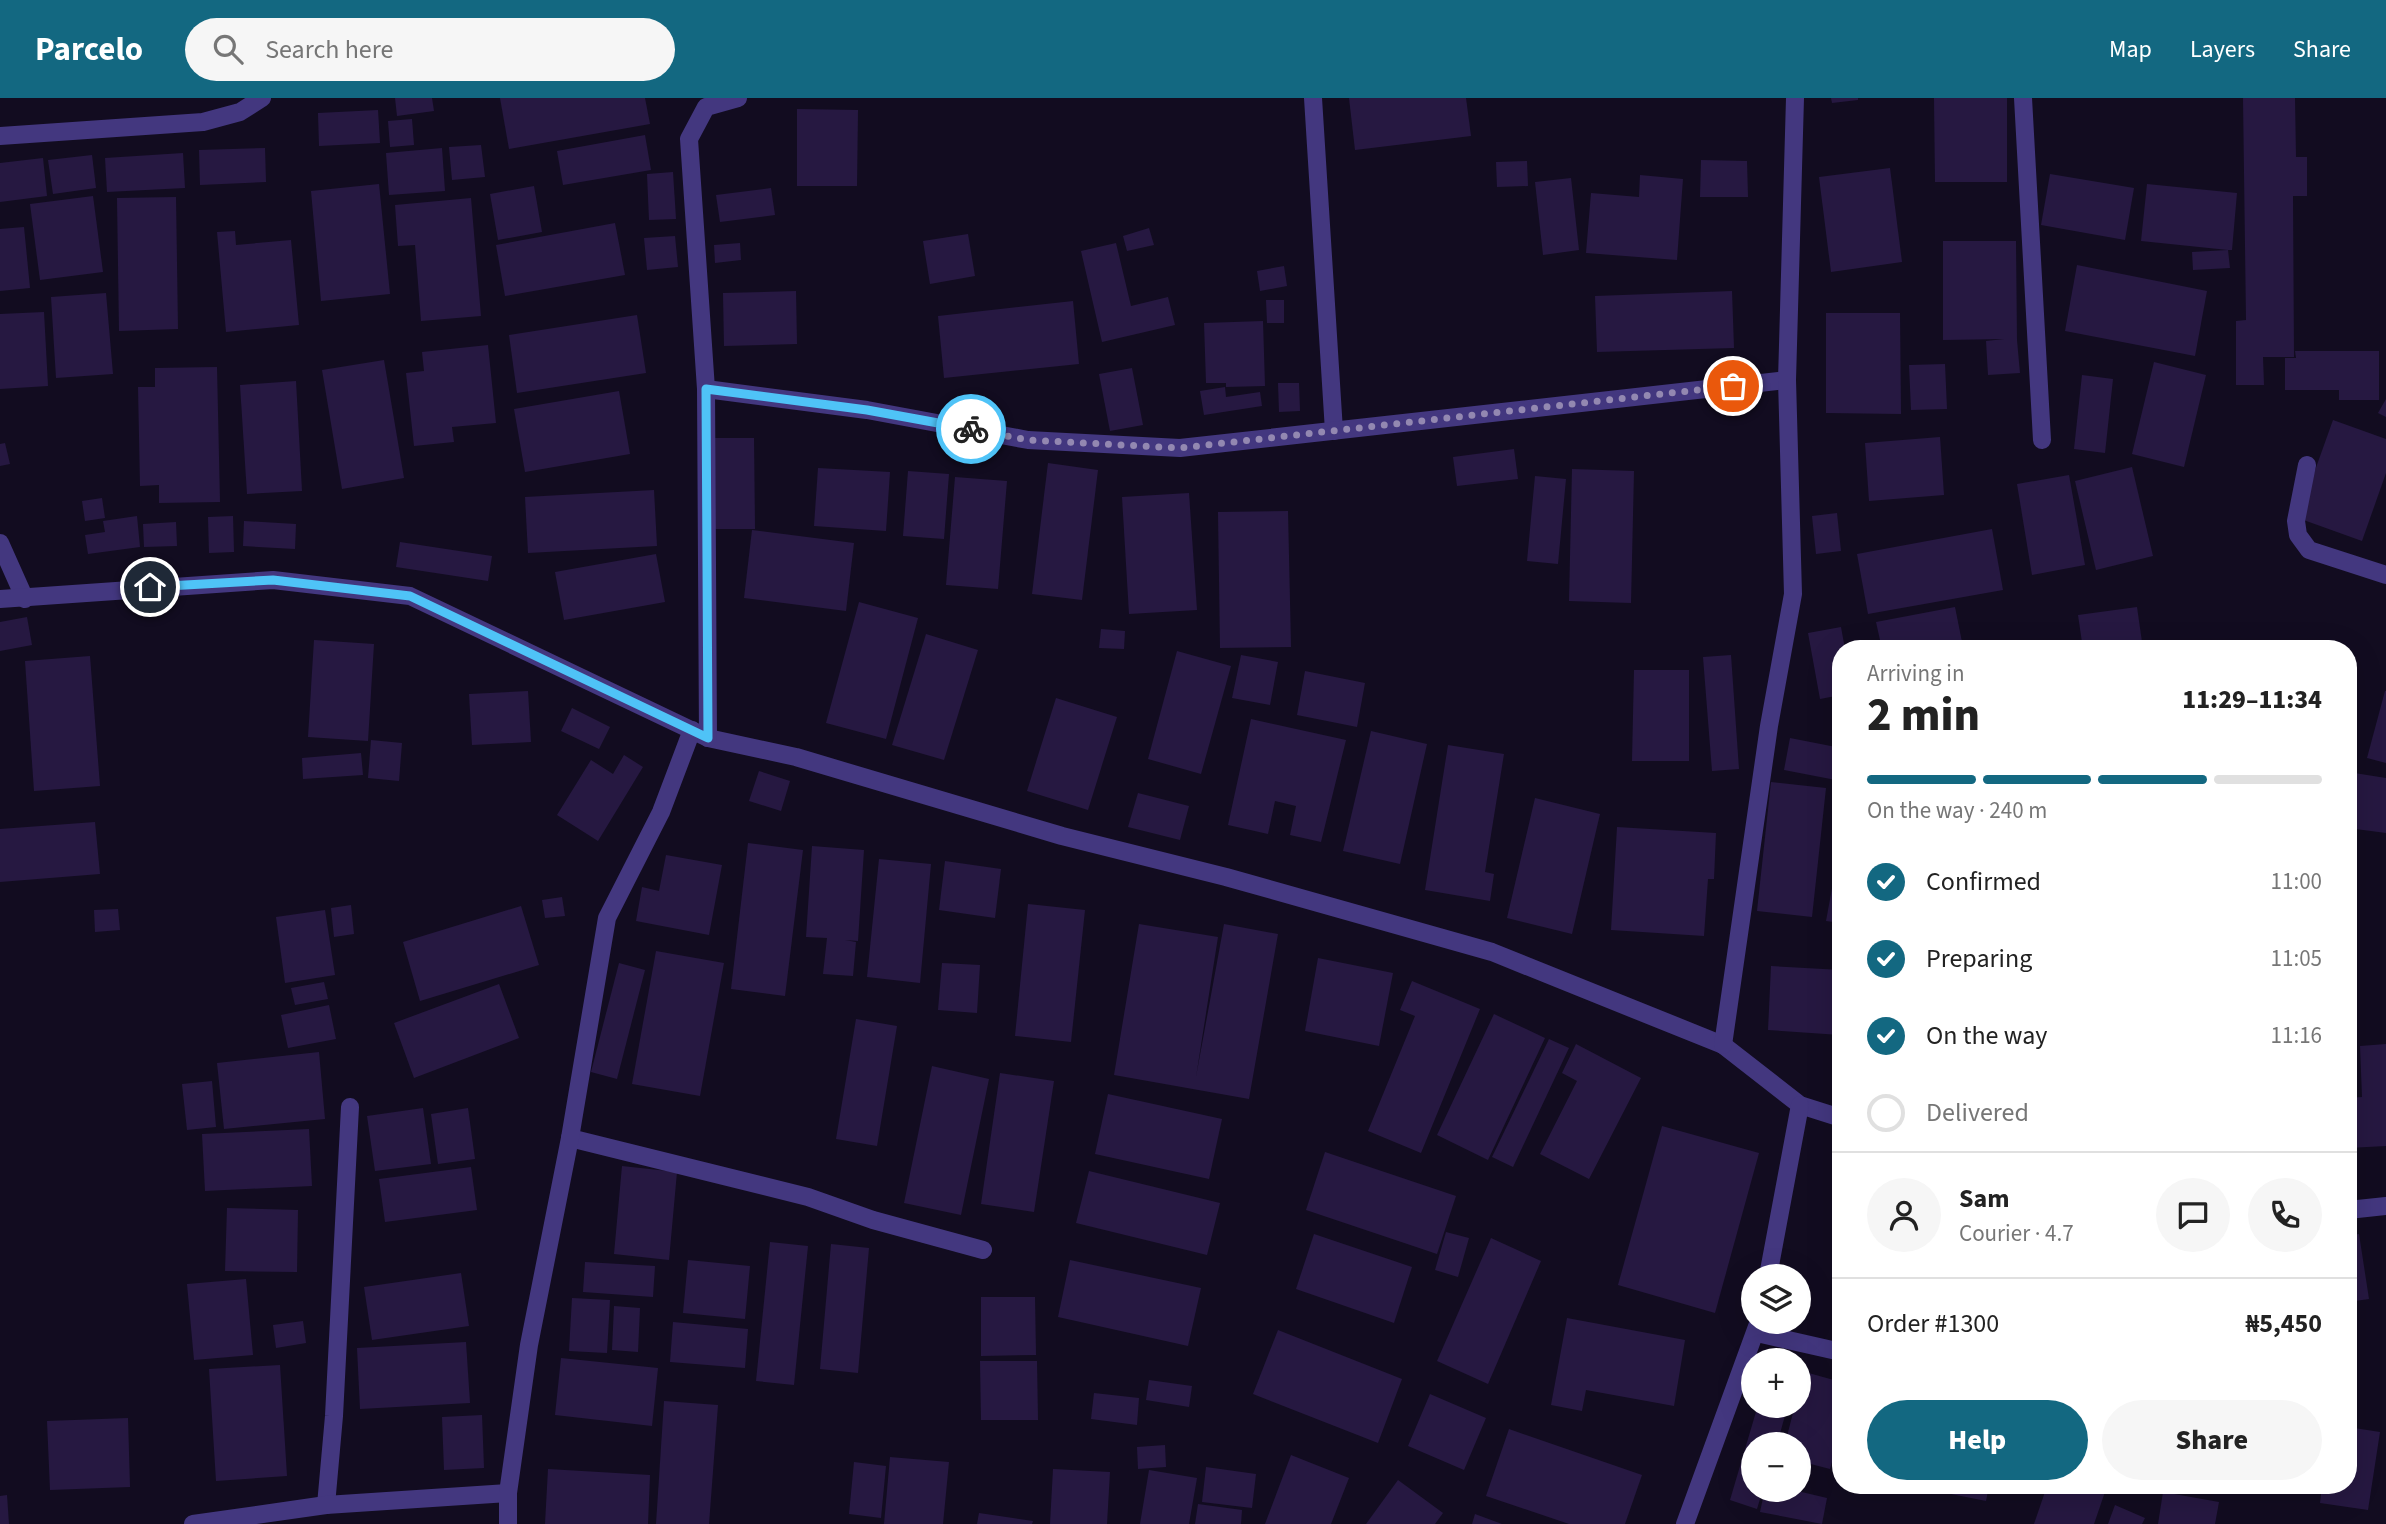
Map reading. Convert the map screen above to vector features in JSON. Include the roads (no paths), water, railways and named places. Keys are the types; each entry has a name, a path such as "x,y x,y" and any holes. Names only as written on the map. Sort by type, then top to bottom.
{"street":[{"path":"0,136 203,122 240,112 262,98"},
{"path":"509,1524 508,1493 528,1345 570,1138 607,918 700,734 706,389 689,139 706,107 738,98"},
{"path":"1313,98 1334,431"},
{"path":"1723,1045 1769,726 1793,594 1787,380 1795,98"},
{"path":"2023,98 2042,440"},
{"path":"706,389 867,410 1028,440 1180,448 1787,380"},
{"path":"2307,465 2296,521 2298,535 2309,550 2386,575"},
{"path":"0,543 24,598"},
{"path":"0,599 273,580 410,596 700,734 796,757 1062,836 1427,931 1492,952 1723,1045 1800,1105 1832,1115"},
{"path":"1770,1264 1800,1105"},
{"path":"326,1505 334,1416 350,1107"},
{"path":"570,1138 808,1197 873,1220 983,1250"},
{"path":"2357,1209 2386,1206"},
{"path":"1685,1524 1755,1334"},
{"path":"1781,1334 1832,1349"},
{"path":"193,1524 326,1505 508,1493"}]}
